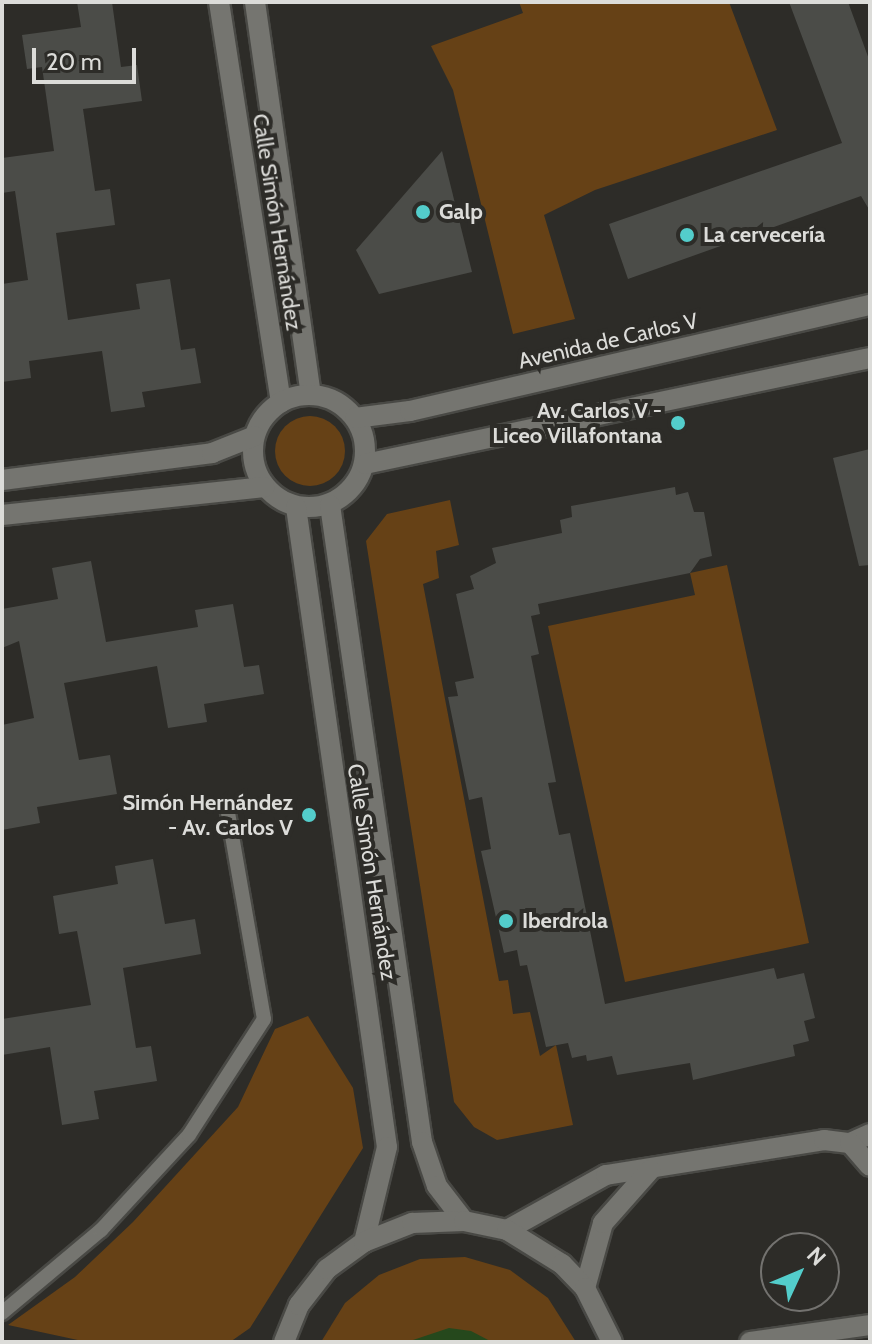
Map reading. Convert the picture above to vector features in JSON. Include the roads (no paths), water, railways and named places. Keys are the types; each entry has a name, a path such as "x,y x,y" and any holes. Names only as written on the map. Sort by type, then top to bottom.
{"street":[{"name":"Calle Simón Hernández","path":"219,2 281,402"},
{"name":"Calle Simón Hernández","path":"255,2 311,395"},
{"name":"Avenida de Carlos V","path":"355,418 410,411 870,305"},
{"path":"365,464 870,358"},
{"path":"2,480 212,453 255,436 281,402 311,395 343,405 355,418 365,440 365,464 358,481 330,505 296,507 265,487 254,462 255,436"},
{"path":"2,515 265,487"},
{"name":"Calle Simón Hernández","path":"330,505 422,1142 437,1186 464,1221"},
{"name":"Calle Simón Hernández","path":"296,507 387,1147 364,1242"},
{"path":"507,1230 606,1175 824,1140 850,1143 870,1134"},
{"path":"850,1143 870,1166"},
{"path":"585,1288 603,1223 650,1170"},
{"path":"284,1342 299,1305 327,1269 364,1242 412,1223 464,1221 507,1230 545,1251 585,1288 614,1341"},
{"path":"750,1342 870,1325"}],"lane":[{"path":"2,1313 101,1230 189,1135 264,1019 227,807"}],"place":[{"name":"Galp","path":"423,212"},
{"name":"La cervecería","path":"687,235"},
{"name":"Av. Carlos V - Liceo Villafontana","path":"678,423"},
{"name":"Simón Hernández - Av. Carlos V","path":"309,815"},
{"name":"Iberdrola","path":"506,921"}]}
